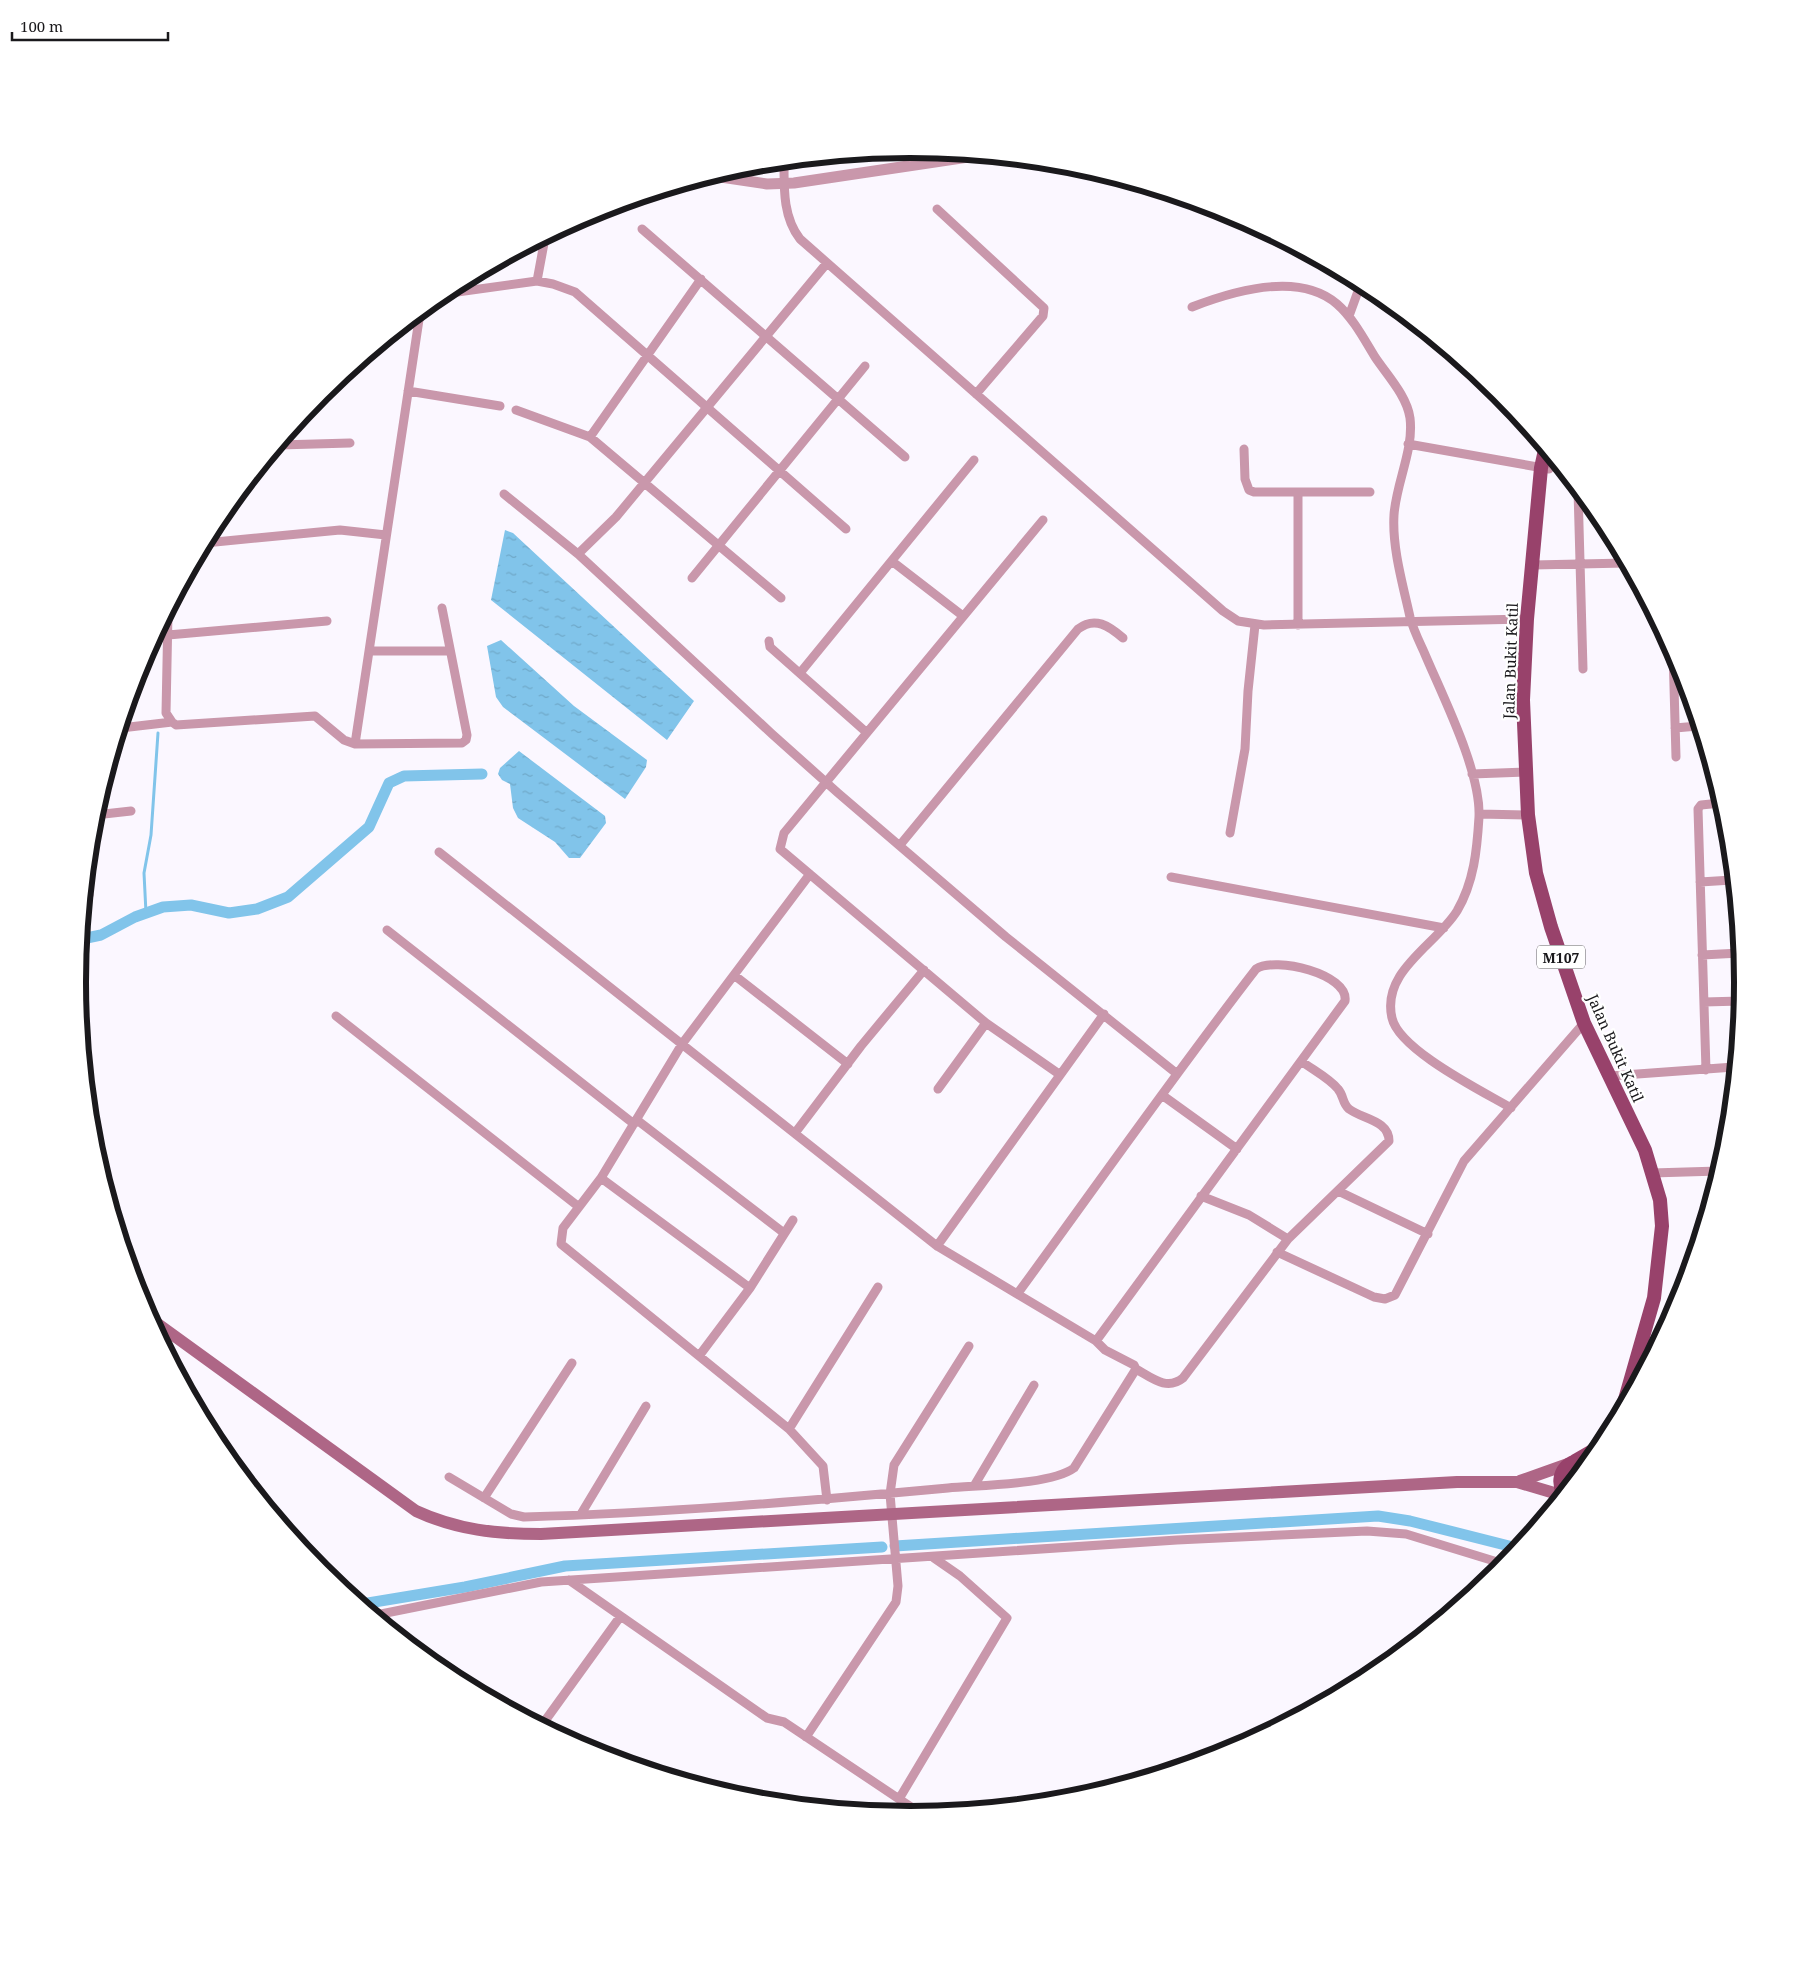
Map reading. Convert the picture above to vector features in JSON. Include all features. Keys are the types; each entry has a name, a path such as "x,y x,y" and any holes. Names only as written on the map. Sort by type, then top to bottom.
{"main road":[{"name":"Jalan Bukit Katil","path":"1547,465 1540,493 1527,619 1523,700 1528,814 1536,873 1551,927 1584,1023 1645,1150 1660,1200 1662,1226 1654,1298 1631,1380"},
{"path":"163,1327 398,1498 437,1521 486,1532 541,1534 1457,1482 1517,1482 1556,1492"},
{"path":"1517,1482 1571,1463 1584,1456"},
{"path":"1561,1486 1560,1476 1571,1463 1579,1462"}],"street":[{"path":"732,178 784,184 951,160"},
{"path":"784,168 788,214 792,228 800,239 1223,611 1238,621 1255,625 1298,625 1411,620 1527,619"},
{"path":"937,209 1044,308 1043,316 976,394"},
{"path":"642,228 906,457"},
{"path":"537,281 544,244"},
{"path":"578,554 616,516 827,263"},
{"path":"590,437 701,279"},
{"path":"461,292 537,281 553,284 575,292 780,470 846,530"},
{"path":"1192,308 1222,295 1247,289 1298,288 1320,292 1336,303 1349,316 1406,405 1410,430 1394,512 1394,532 1411,620 1472,774 1479,814 1476,857 1471,880 1456,912 1444,928 1406,966 1400,977 1391,1005 1395,1028 1411,1046 1511,1108"},
{"path":"1349,316 1358,291"},
{"path":"356,744 419,321"},
{"path":"692,578 865,366"},
{"path":"408,391 500,406"},
{"path":"516,410 590,437 781,598"},
{"path":"286,445 350,443"},
{"path":"1408,444 1547,465"},
{"path":"1244,449 1245,479 1249,490 1254,492 1370,492"},
{"path":"800,673 893,562 974,460"},
{"path":"1298,492 1298,625"},
{"path":"504,494 578,554 772,734 1006,937 1176,1073"},
{"path":"1578,501 1583,669"},
{"path":"1043,520 825,781 781,838 780,849 986,1023 1059,1074"},
{"path":"214,542 340,530 386,535"},
{"path":"893,562 964,616"},
{"path":"1533,565 1619,563"},
{"path":"127,727 172,722 183,726 315,716 344,740 356,744 462,743 466,740 467,735 442,608"},
{"path":"165,631 327,621"},
{"path":"900,845 1078,629 1084,624 1104,624 1123,638"},
{"path":"1230,832 1245,749 1248,691 1255,625"},
{"path":"165,631 166,713 172,722"},
{"path":"769,640 770,646 866,732"},
{"path":"369,651 450,651"},
{"path":"1673,672 1676,757"},
{"path":"1675,728 1693,726"},
{"path":"1472,774 1526,772"},
{"path":"1706,1070 1698,809 1701,805 1714,804"},
{"path":"104,814 131,811"},
{"path":"1479,814 1528,814"},
{"path":"439,852 937,1246 1096,1341 1136,1369 1167,1385 1176,1383 1184,1378 1288,1239 1386,1146 1389,1136 1380,1124 1351,1110 1345,1105 1337,1088 1301,1061"},
{"path":"810,874 682,1044 601,1178 563,1228 561,1244 789,1429 823,1466 827,1500"},
{"path":"1172,877 1444,928"},
{"path":"1700,882 1728,880"},
{"path":"387,930 636,1122 784,1233"},
{"path":"1702,955 1733,953"},
{"path":"1018,1293 1176,1073 1256,969 1266,964 1314,970 1344,990 1346,995 1345,1001 1096,1341"},
{"path":"795,1133 924,970"},
{"path":"734,975 848,1064"},
{"path":"1704,1002 1733,1001"},
{"path":"937,1246 1104,1014"},
{"path":"336,1016 579,1207"},
{"path":"938,1089 986,1023"},
{"path":"1277,1252 1374,1296 1385,1299 1395,1295 1399,1291 1464,1161 1584,1023"},
{"path":"1610,1076 1729,1068"},
{"path":"1162,1095 1237,1149"},
{"path":"1652,1173 1711,1171"},
{"path":"601,1178 750,1288"},
{"path":"1338,1191 1428,1234"},
{"path":"1201,1196 1249,1215 1288,1239"},
{"path":"699,1356 750,1288 793,1220"},
{"path":"789,1429 878,1287"},
{"path":"806,1737 896,1602 898,1586 890,1494 894,1465 969,1346"},
{"path":"484,1498 572,1363"},
{"path":"449,1477 518,1516 827,1500 1023,1481 1068,1472 1079,1461 1136,1369"},
{"path":"974,1486 1034,1385"},
{"path":"582,1514 646,1406"},
{"path":"382,1614 528,1584 569,1580 934,1558 1177,1540 1367,1531 1406,1534 1495,1561"},
{"path":"899,1799 1007,1618 960,1576 934,1558"},
{"path":"569,1580 767,1718 784,1722 909,1806"},
{"path":"545,1721 620,1617"}],"water":[{"path":"505,530 513,533 694,701 667,740 491,600"},
{"path":"501,640 574,706 647,760 646,767 625,799 503,707 496,697 487,646"},
{"path":"519,751 605,816 606,823 580,858 569,858 555,842 518,818 513,808 510,784 502,780 498,774 500,768"}],"waterway":[{"path":"146,913 144,873 151,835 158,733"},
{"path":"88,938 101,935 135,917 163,907 191,905 229,913 257,909 288,897 369,827 389,783 404,776 482,774"},
{"path":"895,1546 1378,1516 1410,1521 1509,1546"},
{"path":"369,1603 465,1587 565,1566 882,1547"}]}
